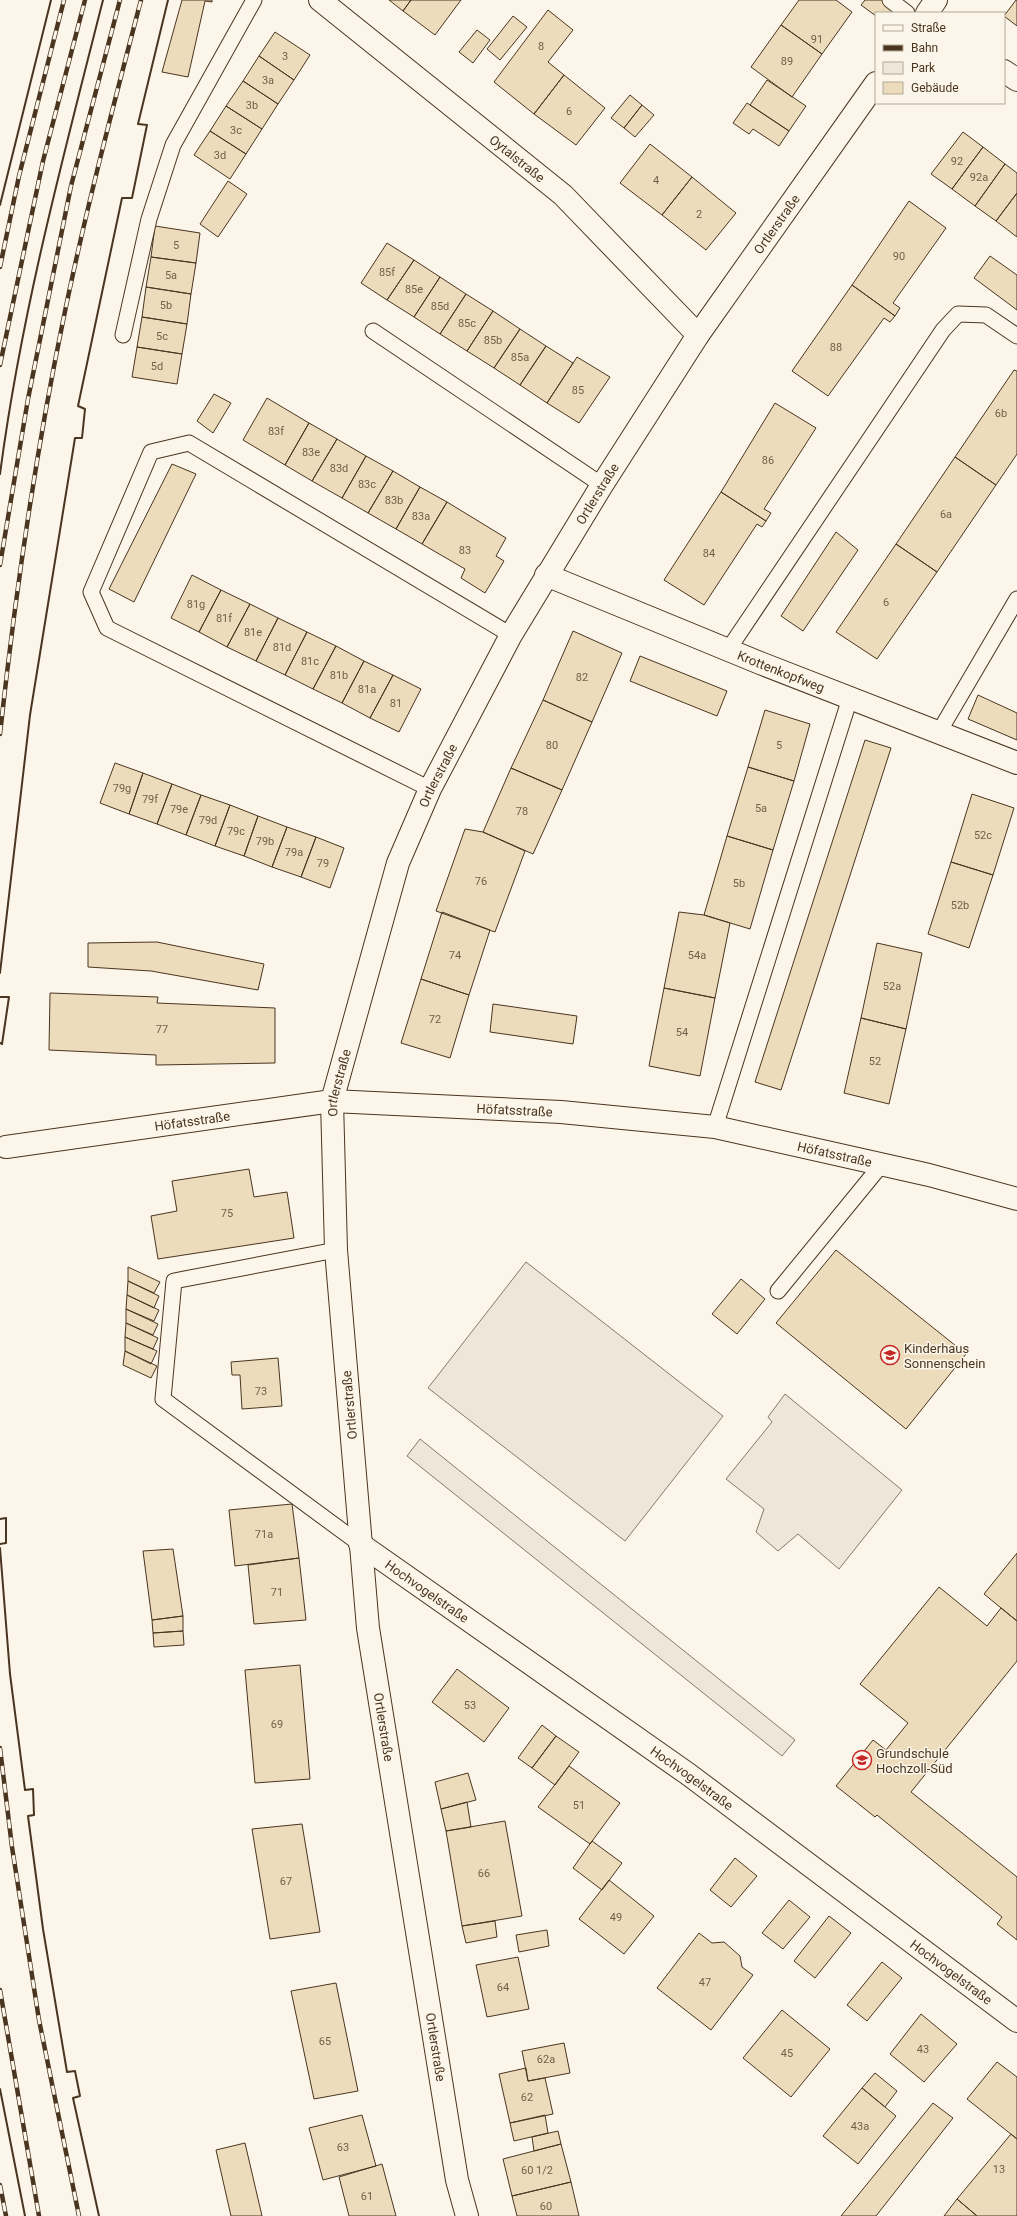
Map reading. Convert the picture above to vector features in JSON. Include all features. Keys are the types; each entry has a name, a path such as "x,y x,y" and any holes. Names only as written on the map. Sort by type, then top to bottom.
{"street":[{"name":"Oytalstraße","path":"320,0 563,195 698,335"},
{"path":"928,12 936,0"},
{"path":"1005,72 1017,80"},
{"name":"Ortlerstraße","path":"467,2216 457,2180 368,1628 336,1250 332,1101 398,863 430,789 511,635 602,485 698,335 875,84"},
{"name":"Krottenkopfweg","path":"546,575 728,650 1017,764"},
{"name":"Höfatsstraße","path":"6,1147 332,1101 561,1112 716,1127 882,1164 1017,1199"},
{"name":"Hochvogelstraße","path":"360,1544 701,1783 1017,2021"}],"lane":[{"path":"123,335 149,219 173,145 254,0"},
{"path":"890,0 906,12"},
{"path":"728,650 943,330 958,314 986,315 1017,336"},
{"path":"373,331 602,485"},
{"path":"430,789 107,628 91,592 151,452 189,443 511,635"},
{"path":"939,732 1017,599"},
{"path":"716,1127 850,698"},
{"path":"778,1291 882,1164"},
{"path":"336,1250 174,1281 163,1398 360,1544"}],"green space":[{"path":"526,1262 723,1416 625,1541 428,1388"},
{"path":"785,1394 902,1490 839,1569 798,1534 778,1551 756,1532 764,1509 726,1479 772,1422 768,1417"},
{"path":"420,1439 795,1740 782,1756 407,1456"}],"building":[{"path":"182,0 212,0 212,2 205,1 188,77 162,72"},
{"path":"389,0 411,0 403,11"},
{"path":"411,0 461,0 435,35 403,11"},
{"path":"799,0 836,0 852,12 822,54 781,25"},
{"path":"865,0 882,0 898,11 875,12 875,15 861,5"},
{"path":"1017,0 1017,26 1005,17 1005,15"},
{"path":"548,10 573,30 548,62 564,75 534,114 494,82"},
{"path":"513,16 527,27 500,60 487,49"},
{"path":"781,25 822,54 792,97 751,67"},
{"path":"477,30 490,40 473,63 459,52"},
{"path":"275,32 310,55 294,80 259,56"},
{"path":"259,56 294,80 278,104 243,81"},
{"path":"564,75 605,108 576,145 534,114"},
{"path":"767,80 806,106 789,131 750,105"},
{"path":"243,81 278,104 262,129 226,106"},
{"path":"630,95 642,105 624,128 611,118"},
{"path":"747,103 789,131 779,146 753,129 749,134 733,123"},
{"path":"642,105 654,115 635,137 624,128"},
{"path":"226,106 262,129 246,154 210,131"},
{"path":"210,131 246,154 230,179 194,155"},
{"path":"963,132 983,147 952,189 931,174"},
{"path":"650,144 692,177 662,215 620,183"},
{"path":"983,147 1005,164 975,206 952,189"},
{"path":"1005,164 1017,173 1017,193 996,221 975,206"},
{"path":"692,177 736,213 706,250 662,215"},
{"path":"228,181 247,194 218,237 200,224"},
{"path":"1017,193 1017,237 996,221"},
{"path":"909,201 946,228 893,303 900,308 895,316 852,285"},
{"path":"155,226 200,233 196,263 151,257"},
{"path":"387,243 414,260 387,300 361,283"},
{"path":"990,256 1017,275 1017,310 974,278"},
{"path":"151,257 196,263 191,294 146,287"},
{"path":"414,260 440,277 414,317 387,300"},
{"path":"440,277 466,294 440,334 414,317"},
{"path":"852,285 895,316 890,322 884,318 828,396 792,371"},
{"path":"146,287 191,294 187,324 142,317"},
{"path":"466,294 493,311 467,351 440,334"},
{"path":"493,311 520,329 494,368 467,351"},
{"path":"142,317 187,324 182,354 137,347"},
{"path":"520,329 546,346 520,385 494,368"},
{"path":"546,346 573,363 547,403 520,385"},
{"path":"137,347 182,354 177,384 132,377"},
{"path":"577,357 610,377 579,423 547,403"},
{"path":"1014,370 1017,371 1017,454 996,485 955,457"},
{"path":"214,394 231,403 213,433 197,421"},
{"path":"267,398 309,423 285,465 243,440"},
{"path":"775,403 816,428 764,509 771,513 766,521 721,492"},
{"path":"309,423 337,439 312,481 285,465"},
{"path":"337,439 366,456 342,498 312,481"},
{"path":"366,456 393,471 368,513 342,498"},
{"path":"955,457 996,485 937,572 896,544"},
{"path":"172,464 196,474 134,602 109,589"},
{"path":"393,471 420,487 396,529 368,513"},
{"path":"420,487 447,502 422,544 396,529"},
{"path":"721,492 766,521 762,527 757,524 704,605 664,580"},
{"path":"447,502 506,538 496,556 504,561 485,593 461,578 465,569 422,544"},
{"path":"836,532 858,550 803,631 781,616"},
{"path":"896,544 937,572 877,659 836,632"},
{"path":"192,575 221,590 199,632 171,618"},
{"path":"221,590 250,604 227,647 199,632"},
{"path":"250,604 278,618 256,661 227,647"},
{"path":"278,618 307,632 285,675 256,661"},
{"path":"573,631 622,653 592,722 543,700"},
{"path":"307,632 336,646 313,689 285,675"},
{"path":"336,646 364,661 342,703 313,689"},
{"path":"640,656 727,691 717,716 630,681"},
{"path":"364,661 393,675 370,718 342,703"},
{"path":"393,675 421,689 399,732 370,718"},
{"path":"978,695 1017,713 1017,740 968,719"},
{"path":"543,700 592,722 562,790 511,768"},
{"path":"765,710 810,724 794,781 748,767"},
{"path":"865,740 891,748 781,1090 755,1082"},
{"path":"115,763 143,773 129,814 100,803"},
{"path":"748,767 794,781 773,850 727,836"},
{"path":"511,768 562,790 533,854 483,832"},
{"path":"143,773 172,784 157,824 129,814"},
{"path":"172,784 201,795 186,835 157,824"},
{"path":"972,794 1014,808 993,875 951,862"},
{"path":"201,795 230,805 215,846 186,835"},
{"path":"230,805 258,816 244,856 215,846"},
{"path":"258,816 287,827 272,867 244,856"},
{"path":"287,827 316,837 301,877 272,867"},
{"path":"465,829 483,832 525,851 495,932 436,911"},
{"path":"727,836 773,850 750,929 704,915"},
{"path":"316,837 344,848 330,888 301,877"},
{"path":"951,862 993,875 969,948 928,934"},
{"path":"442,912 490,930 469,995 421,979"},
{"path":"679,912 704,915 730,923 715,998 664,988"},
{"path":"157,942 264,964 258,990 151,971 88,967 88,943"},
{"path":"877,943 922,953 906,1029 861,1018"},
{"path":"421,979 469,995 450,1058 401,1043"},
{"path":"664,988 715,998 700,1076 649,1066"},
{"path":"50,993 158,997 157,1003 275,1008 275,1063 156,1065 156,1055 49,1050"},
{"path":"493,1004 577,1016 573,1044 490,1032"},
{"path":"861,1018 906,1029 889,1104 844,1093"},
{"path":"249,1169 254,1197 287,1192 294,1238 158,1259 151,1216 177,1211 172,1181"},
{"path":"836,1250 966,1354 906,1429 776,1323"},
{"path":"128,1267 160,1282 154,1293 128,1281"},
{"path":"741,1279 765,1299 737,1334 712,1314"},
{"path":"128,1281 159,1296 154,1308 127,1295"},
{"path":"127,1295 159,1310 154,1321 126,1309"},
{"path":"126,1309 158,1324 153,1335 126,1323"},
{"path":"126,1323 158,1338 153,1349 125,1337"},
{"path":"125,1337 157,1351 151,1364 125,1351"},
{"path":"125,1351 157,1366 151,1378 123,1365"},
{"path":"278,1358 282,1406 242,1409 240,1375 232,1375 231,1362"},
{"path":"292,1504 299,1558 235,1566 229,1510"},
{"path":"173,1549 183,1616 152,1620 143,1551"},
{"path":"1017,1553 1017,1621 984,1594"},
{"path":"299,1558 306,1620 254,1624 248,1565"},
{"path":"939,1587 987,1626 1001,1608 1017,1621 1017,1661 911,1792 1017,1877 1017,1940 997,1924 1002,1917 877,1815 875,1817 836,1786 873,1740 886,1750 908,1723 860,1684"},
{"path":"183,1616 183,1631 153,1633 152,1620"},
{"path":"183,1631 184,1645 154,1647 153,1633"},
{"path":"300,1665 310,1779 255,1783 245,1670"},
{"path":"457,1669 509,1708 484,1742 432,1702"},
{"path":"542,1725 556,1736 532,1768 518,1758"},
{"path":"556,1736 579,1752 555,1785 532,1768"},
{"path":"569,1766 620,1803 590,1844 538,1807"},
{"path":"468,1773 476,1800 441,1809 435,1782"},
{"path":"467,1802 471,1827 446,1831 441,1809"},
{"path":"505,1821 522,1916 462,1926 446,1831"},
{"path":"302,1824 320,1932 270,1939 252,1829"},
{"path":"592,1841 622,1863 602,1890 573,1868"},
{"path":"735,1858 757,1876 731,1907 710,1890"},
{"path":"609,1880 654,1916 624,1954 579,1919"},
{"path":"789,1900 810,1917 783,1949 762,1933"},
{"path":"829,1916 851,1933 815,1978 794,1961"},
{"path":"495,1921 497,1937 466,1943 462,1926"},
{"path":"547,1930 549,1946 519,1952 516,1935"},
{"path":"699,1933 712,1943 724,1942 740,1956 742,1967 753,1975 711,2030 657,1988"},
{"path":"518,1957 529,2009 487,2017 476,1965"},
{"path":"882,1962 902,1978 867,2021 847,2005"},
{"path":"336,1983 358,2091 314,2099 291,1991"},
{"path":"782,2010 830,2049 791,2097 743,2058"},
{"path":"921,2014 957,2044 924,2082 890,2054"},
{"path":"564,2043 570,2073 528,2081 522,2051"},
{"path":"997,2062 1017,2077 1017,2139 967,2099"},
{"path":"526,2068 528,2081 545,2078 553,2114 510,2123 499,2074"},
{"path":"875,2073 897,2091 885,2107 862,2088"},
{"path":"862,2088 896,2116 858,2164 823,2136"},
{"path":"933,2103 953,2118 876,2216 841,2216"},
{"path":"362,2115 376,2166 323,2180 309,2128"},
{"path":"545,2115 548,2133 514,2141 510,2123"},
{"path":"558,2131 561,2144 534,2151 532,2137"},
{"path":"1011,2134 1017,2139 1017,2216 977,2216 957,2199"},
{"path":"245,2143 262,2216 231,2216 216,2150"},
{"path":"561,2144 571,2182 512,2196 503,2159"},
{"path":"382,2164 396,2216 349,2216 339,2177"},
{"path":"571,2182 579,2216 517,2216 512,2196"},
{"path":"957,2199 977,2216 944,2216"}],"railway":[{"path":"0,267 19,176 64,0"},
{"path":"0,365 43,161 85,0"},
{"path":"0,565 28,399 71,186 120,0"},
{"path":"0,734 12,630 43,424 90,200 141,0"},
{"path":"0,1748 12,1847 39,2020 79,2216"},
{"path":"0,1990 39,2216"},
{"path":"0,2185 6,2216"}],"wall":[{"path":"0,205 51,0"},
{"path":"0,474 19,355 31,295 58,177 103,0"},
{"path":"0,973 30,715 75,438 82,438 85,409 78,406 122,198 132,198 147,125 138,124 168,0"},
{"path":"0,997 9,997 2,1044 0,1043"},
{"path":"0,1519 6,1518 6,1543 0,1544"},
{"path":"0,1548 10,1674 25,1790 33,1789 34,1815 28,1816 43,1929 67,2072 75,2071 80,2096 73,2098 99,2216"},
{"path":"0,2089 25,2216"}],"place":[{"name":"Kinderhaus Sonnenschein","path":"890,1355"},
{"name":"Grundschule Hochzoll-Süd","path":"862,1760"}]}
